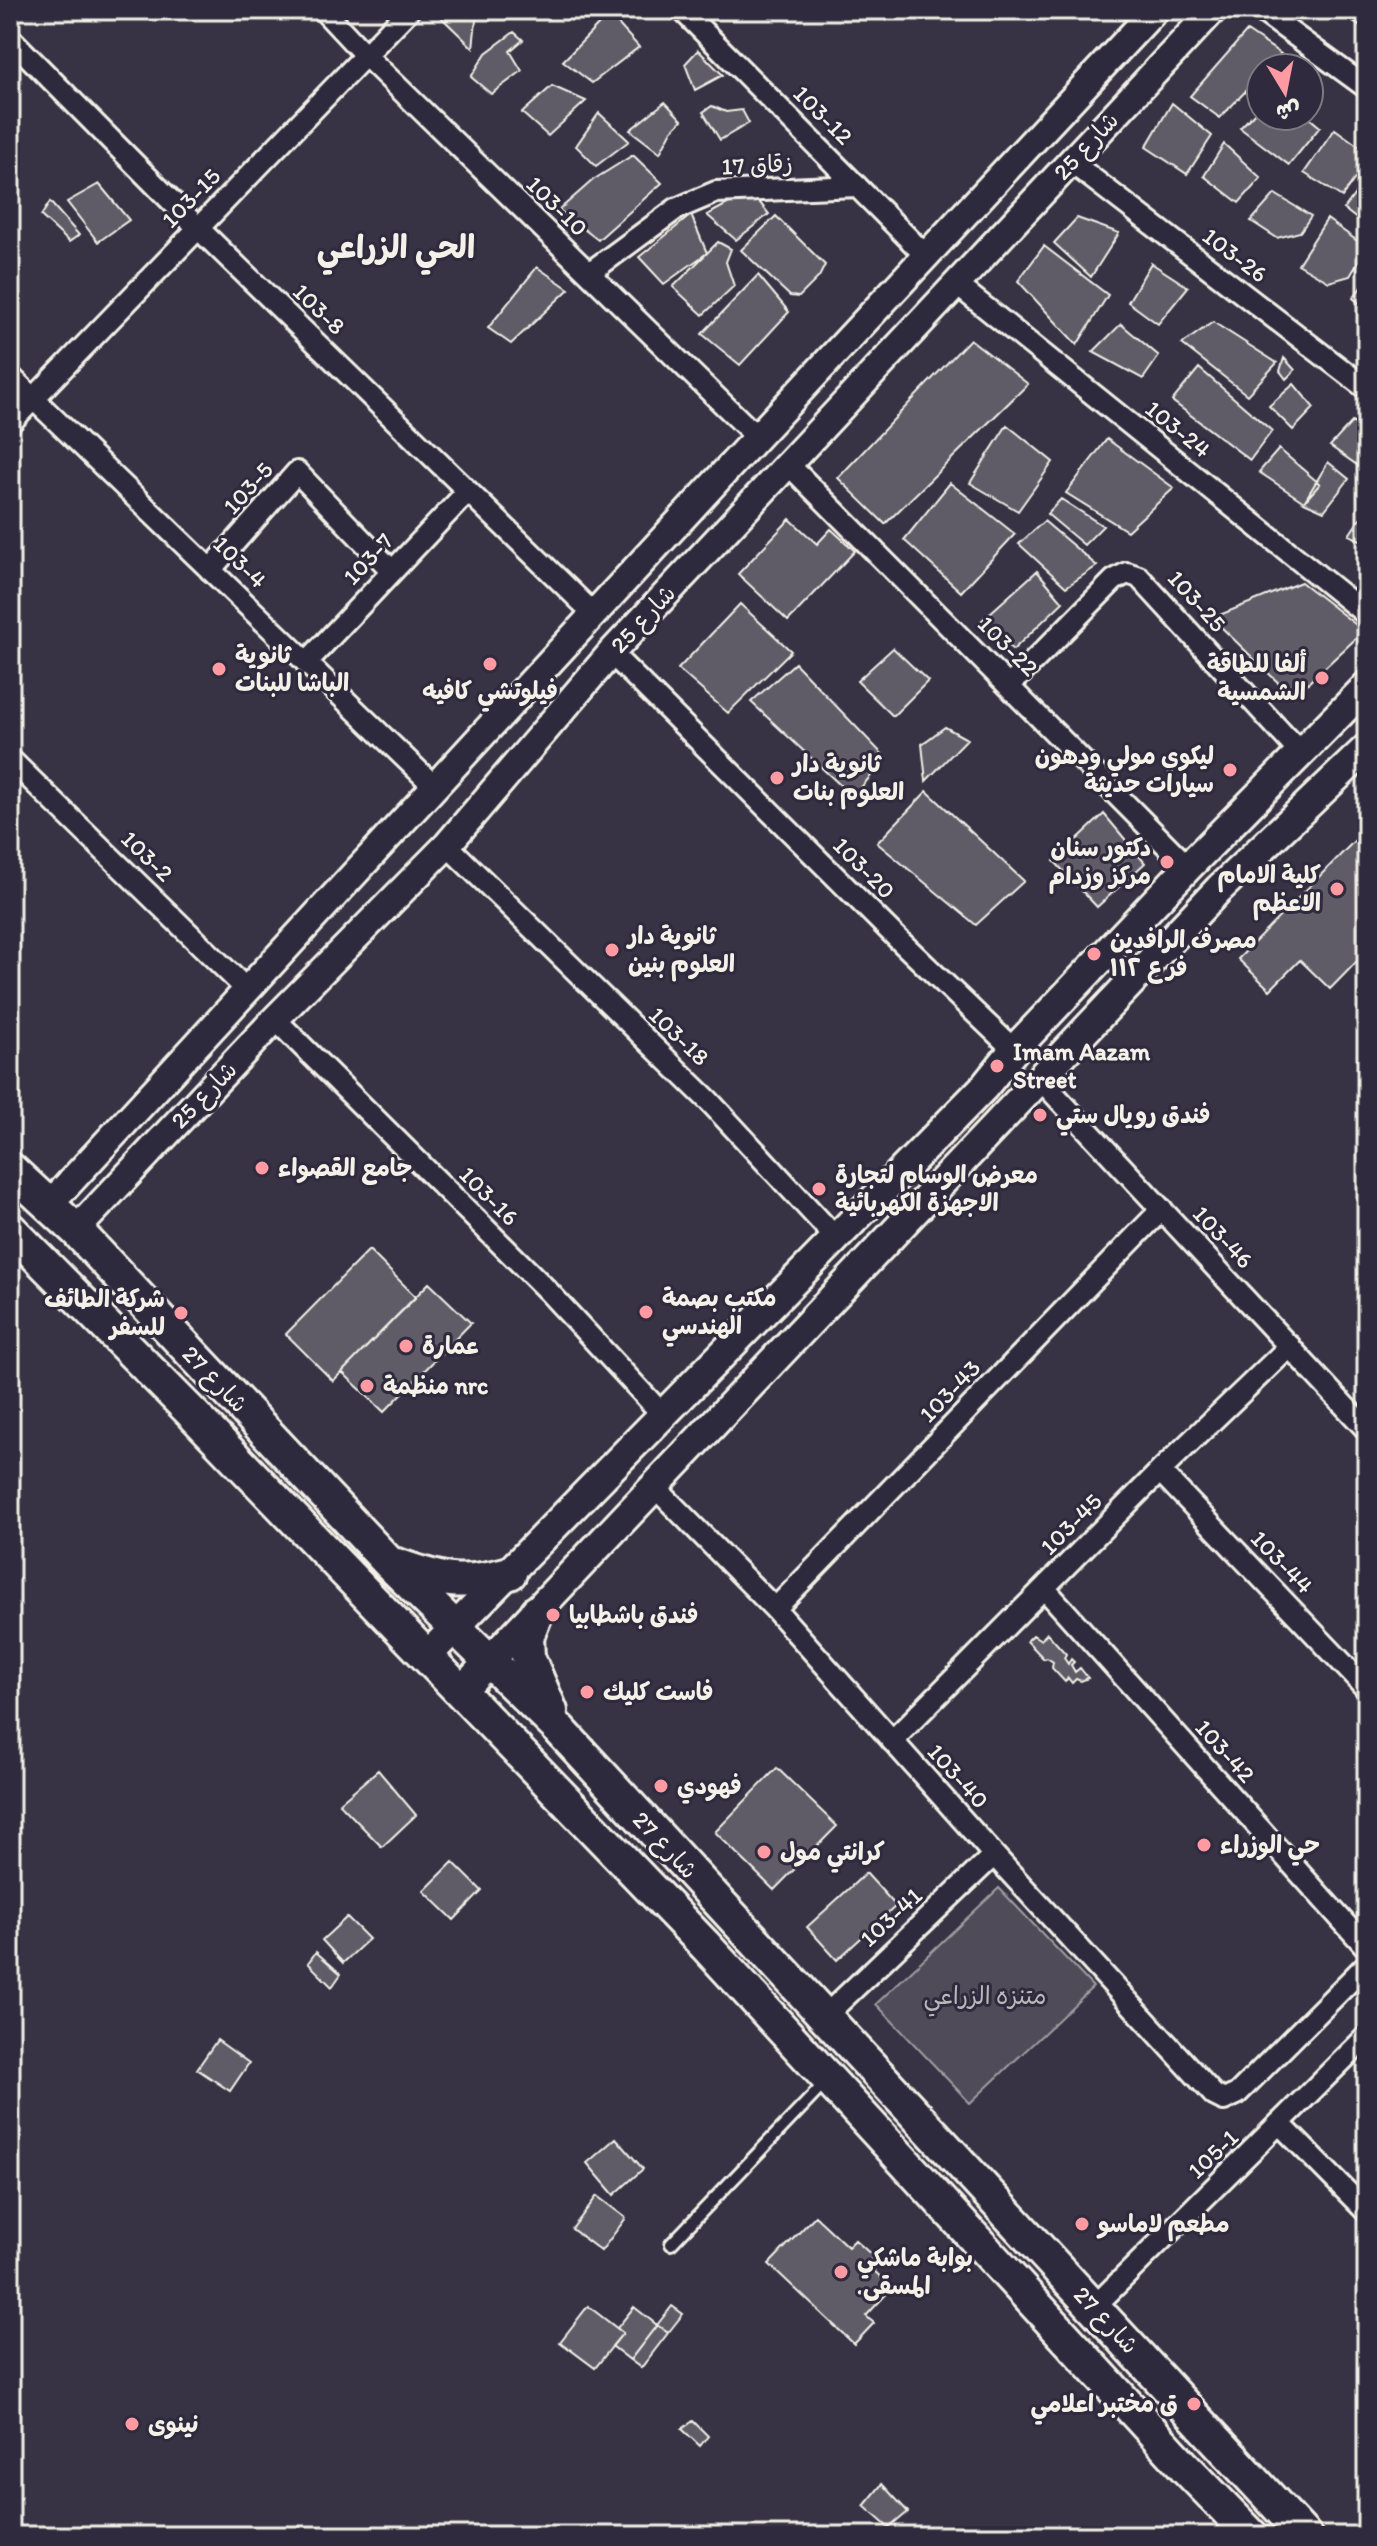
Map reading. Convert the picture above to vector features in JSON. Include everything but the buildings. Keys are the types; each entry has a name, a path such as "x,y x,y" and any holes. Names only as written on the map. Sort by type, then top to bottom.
{"main road":[{"path":"426,1657 984,1087 1014,1050 1188,867 1367,686"},
{"path":"461,1691 1219,889 1367,748"},
{"name":"شارع 27","path":"10,1169 76,1230 389,1563 559,1729 1305,2536"},
{"name":"شارع 27","path":"10,1229 192,1413 705,1945 1252,2536"},
{"path":"389,1563 446,1582 483,1580 510,1573"},
{"path":"537,1612 527,1637 528,1657 559,1729"}],"street":[{"name":"103-10","path":"323,10 365,55 757,437"},
{"name":"103-15","path":"10,423 409,10"},
{"name":"103-12","path":"682,10 927,257"},
{"name":"شارع 25","path":"49,1205 1155,10"},
{"name":"شارع 25","path":"76,1230 275,1019 447,845 611,653 1213,10"},
{"path":"1260,10 1367,88"},
{"name":"103-8","path":"10,38 198,228 594,614"},
{"name":"103-26","path":"1071,162 1367,389"},
{"name":"زقاق 17","path":"589,273 676,209 716,192 857,186"},
{"name":"103-24","path":"956,284 1367,615"},
{"name":"103-4","path":"10,376 434,786"},
{"name":"103-22","path":"788,464 1188,867"},
{"name":"103-5","path":"210,570 297,472 392,571"},
{"name":"103-7","path":"306,663 468,491"},
{"name":"103-25","path":"1010,685 1114,580 1127,573 1139,577 1302,755"},
{"name":"103-20","path":"611,653 1014,1050"},
{"name":"103-2","path":"10,759 247,990"},
{"name":"103-18","path":"447,845 710,1102 835,1237"},
{"name":"103-16","path":"275,1019 548,1291 662,1414"},
{"name":"103-46","path":"1041,1080 1367,1430"},
{"name":"103-43","path":"775,1609 1162,1209"},
{"name":"103-45","path":"892,1741 1160,1471 1290,1346"},
{"name":"103-44","path":"1160,1471 1367,1689"},
{"name":"103-40","path":"653,1485 775,1609 1214,2095 1224,2100 1237,2094 1367,1964"},
{"name":"103-42","path":"1044,1588 1367,1948"},
{"name":"103-41","path":"824,2017 994,1855"},
{"name":"105-1","path":"1094,2307 1367,2036"},
{"path":"1280,2124 1367,2212"}],"lane":[{"path":"671,2244 828,2079"}],"green space":[{"name":"متنزه الزراعي","path":"999,1888 1093,1987 970,2103 876,2004"}],"place":[{"name":"فيلوتشي كافيه","path":"490,664"},
{"name":"ثانوية الباشا للبنات","path":"219,669"},
{"name":"ألفا للطاقة الشمسية","path":"1322,678"},
{"name":"ليكوي مولي ودهون سيارات حديثة","path":"1230,770"},
{"name":"ثانوية دار العلوم بنات","path":"777,778"},
{"name":"دكتور سنان مركز وزدام","path":"1167,862"},
{"name":"كلية الامام الاعظم","path":"1337,889"},
{"name":"ثانوية دار العلوم بنين","path":"612,950"},
{"name":"مصرف الرافدين فرع ١١٢","path":"1094,954"},
{"name":"Imam Aazam Street","path":"997,1066"},
{"name":"فندق رويال ستي","path":"1040,1115"},
{"name":"جامع القصواء","path":"262,1168"},
{"name":"معرض الوسام لتجارة الاجهزة الكهربائية","path":"819,1189"},
{"name":"مكتب بصمة الهندسي","path":"646,1312"},
{"name":"شركة الطائف للسفر","path":"181,1313"},
{"name":"عمارة","path":"406,1346"},
{"name":"منظمة nrc","path":"367,1386"},
{"name":"فندق باشطابيا","path":"553,1615"},
{"name":"فاست كليك","path":"587,1692"},
{"name":"فهودي","path":"661,1786"},
{"name":"حي الوزراء","path":"1204,1845"},
{"name":"كرانتي مول","path":"764,1852"},
{"name":"مطعم لاماسو","path":"1082,2224"},
{"name":"بوابة ماشكي .المسقى","path":"841,2272"},
{"name":"ق مختبر اعلامي","path":"1194,2404"},
{"name":"نينوى","path":"132,2424"}],"district":[{"name":"الحي الزراعي","path":"396,247"}]}
